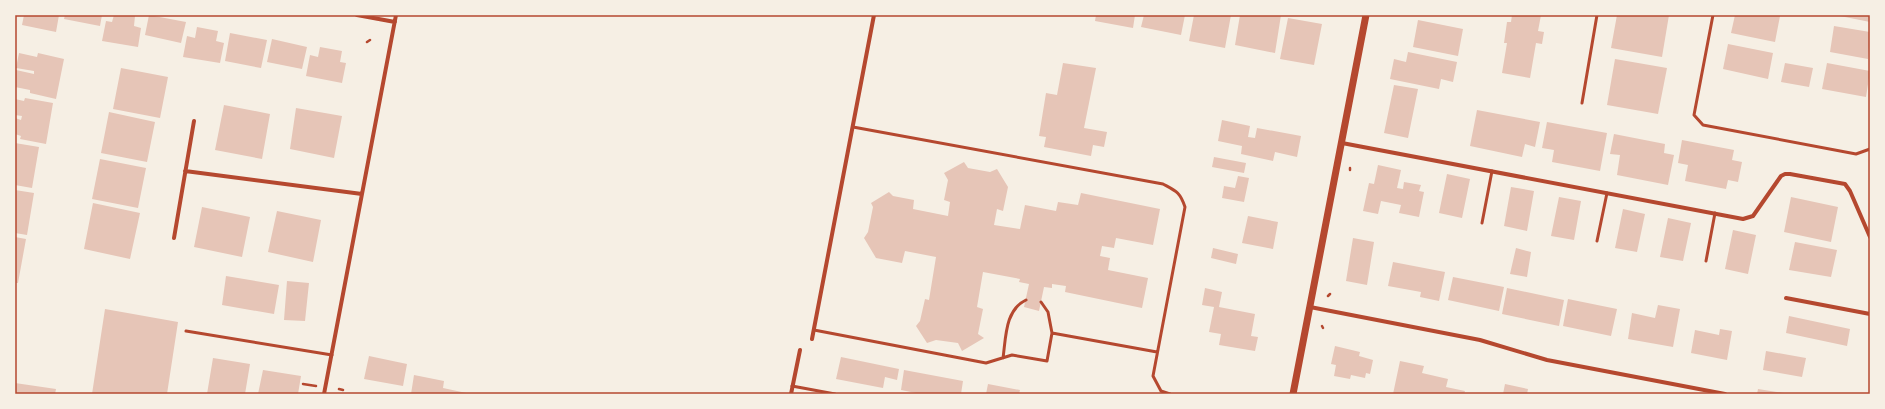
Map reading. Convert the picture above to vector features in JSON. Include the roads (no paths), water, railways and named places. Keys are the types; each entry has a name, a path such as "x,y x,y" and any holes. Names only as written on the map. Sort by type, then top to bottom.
{"street":[{"path":"357,15 395,22"},
{"path":"324,394 396,15"},
{"path":"812,339 874,15"},
{"path":"1293,394 1366,15"},
{"path":"174,238 194,121"},
{"path":"1342,143 1743,219 1753,216 1781,176 1790,174 1845,184 1850,191 1870,236"},
{"path":"185,171 362,194"},
{"path":"1786,298 1870,314"},
{"path":"1310,307 1480,340 1547,360 1725,394"},
{"path":"791,394 800,350"}],"lane":[{"path":"1582,102 1597,15"},
{"path":"1713,15 1694,115 1704,125 1856,154 1870,149"},
{"path":"853,127 1162,184 1175,190 1182,196 1185,207 1153,376 1161,391 1170,394"},
{"path":"1482,223 1492,171"},
{"path":"1598,241 1607,193"},
{"path":"1706,261 1715,213"},
{"path":"1003,358 1009,322 1013,310 1020,303 1026,300"},
{"path":"814,330 986,363 1012,355 1047,361 1052,332 1048,312 1041,302"},
{"path":"186,331 332,355"},
{"path":"1052,332 1157,352"},
{"path":"792,386 835,394"}]}
